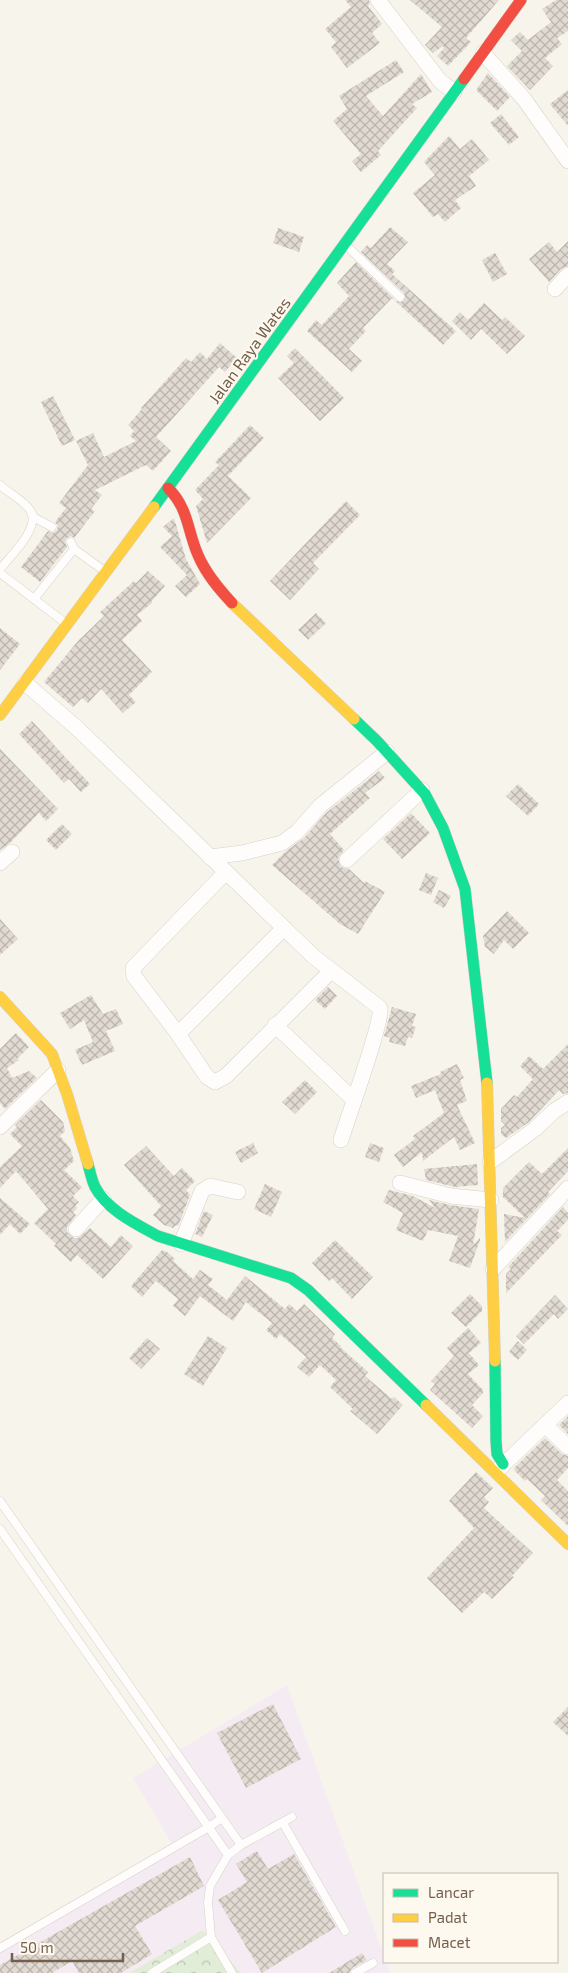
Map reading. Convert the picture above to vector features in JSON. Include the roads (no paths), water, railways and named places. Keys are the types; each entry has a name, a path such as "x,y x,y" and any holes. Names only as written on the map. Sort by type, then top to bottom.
{"main road":[{"name":"Jalan Raya Wates","path":"0,716 107,573 346,245 521,0"},
{"path":"168,488 178,497 184,507 198,554 210,578 232,603 387,752 422,790 444,828 465,889 487,1071 496,1440 499,1468"},
{"path":"0,997 52,1054 95,1187 103,1199 138,1225 158,1236 291,1278 308,1290 499,1468 568,1544"}],"street":[{"path":"378,0 440,81 454,92"},
{"path":"483,53 524,99 568,161"},
{"path":"555,289 568,276"},
{"path":"25,683 78,729 330,972 377,1005 381,1013 341,1140"},
{"path":"210,857 242,853 282,843 297,832 320,806 387,752"},
{"path":"346,860 422,790"},
{"path":"0,863 12,852"},
{"path":"226,872 133,968 136,980 178,1034 207,1077 215,1082 226,1076 330,972"},
{"path":"178,1034 284,928"},
{"path":"275,1025 354,1100"},
{"path":"0,1127 58,1070"},
{"path":"490,1162 535,1129 559,1107 568,1102"},
{"path":"400,1183 451,1196 491,1200"},
{"path":"182,1244 202,1191 210,1186 238,1192"},
{"path":"493,1268 568,1188"},
{"path":"76,1230 103,1199"},
{"path":"499,1468 568,1403"},
{"path":"545,1425 568,1447"}],"lane":[{"path":"346,245 400,297"},
{"path":"0,485 30,509 34,517 32,528 0,569"},
{"path":"34,517 52,526"},
{"path":"34,599 73,545 107,573"},
{"path":"0,574 68,625"},
{"path":"0,1502 241,1845"},
{"path":"0,1529 228,1854"},
{"path":"232,1973 211,1937 208,1902 210,1886 228,1854 292,1817"},
{"path":"0,1948 222,1818"},
{"path":"283,1823 346,1931"},
{"path":"152,1973 211,1937"},
{"path":"355,1973 372,1963"}]}
